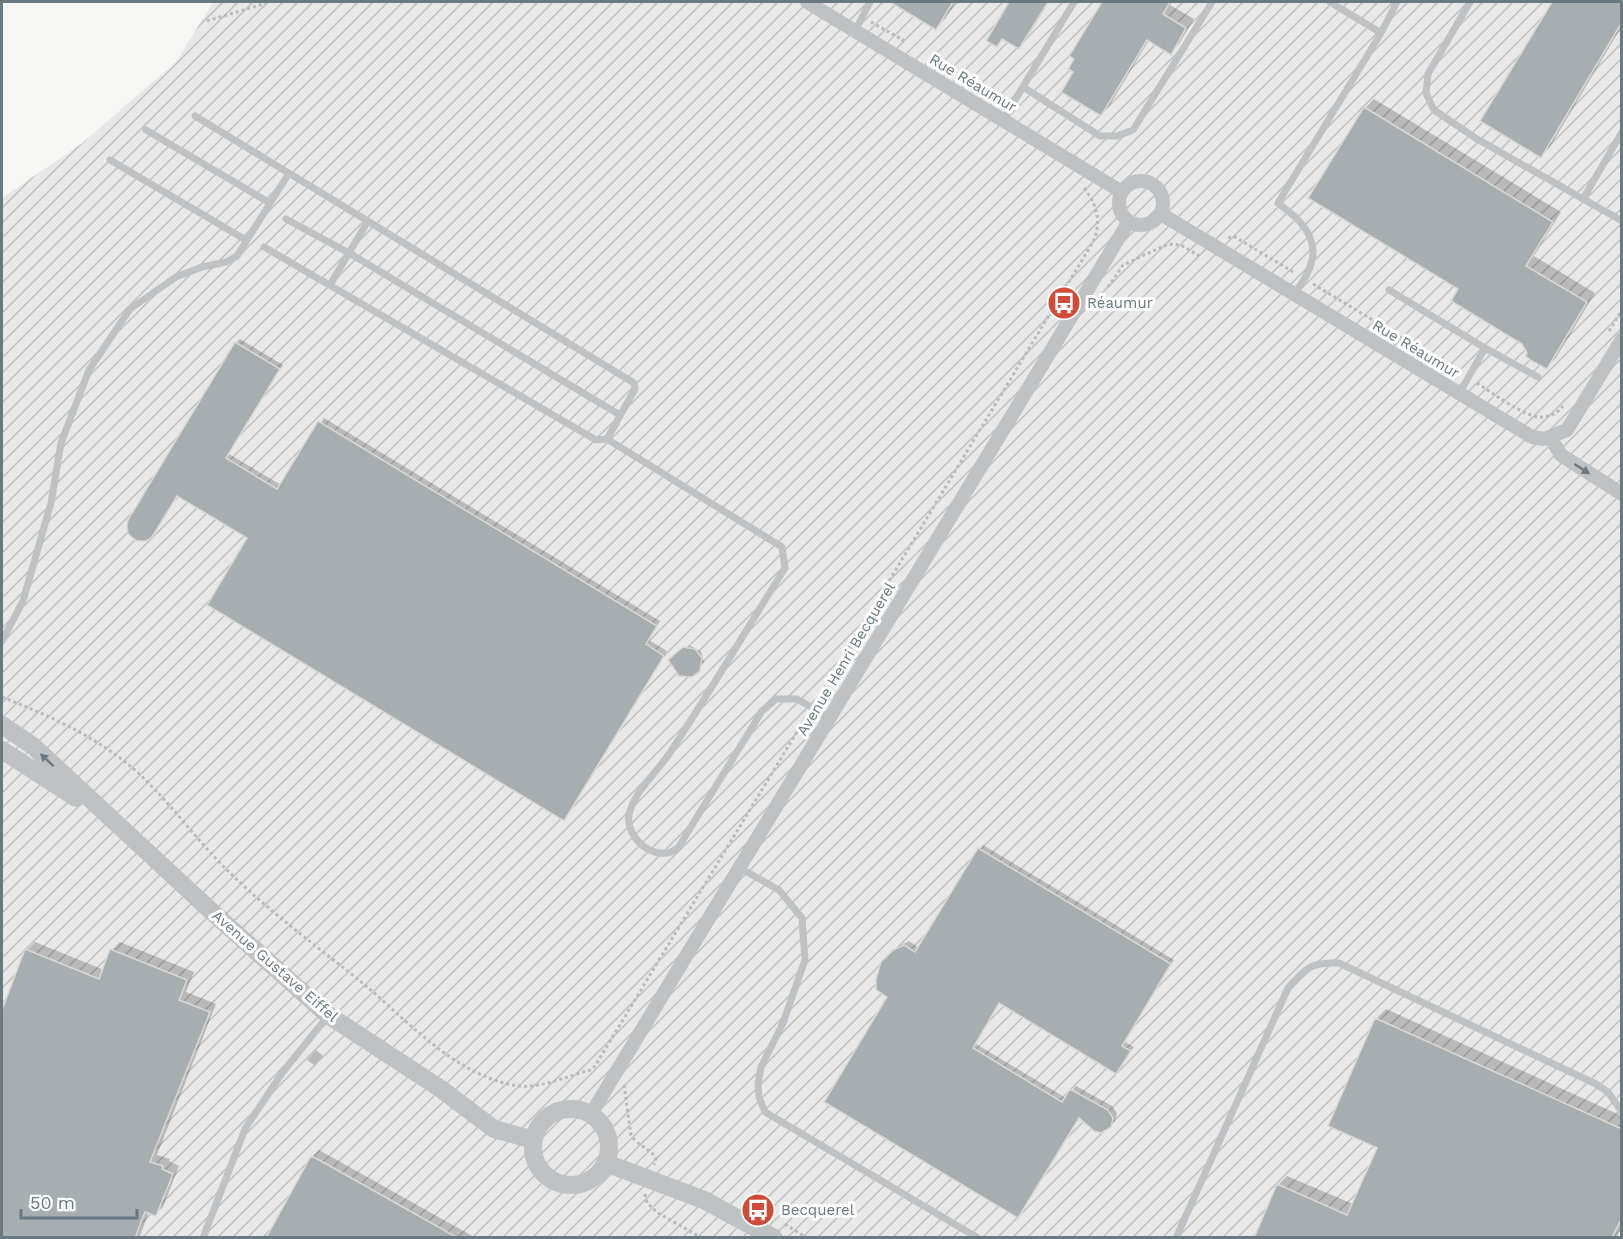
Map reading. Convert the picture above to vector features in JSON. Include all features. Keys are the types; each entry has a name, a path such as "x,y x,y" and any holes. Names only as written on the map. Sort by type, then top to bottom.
{"street":[{"name":"Rue Réaumur","path":"807,2 1122,192"},
{"path":"1139,181 1153,184 1158,188 1164,201 1161,214 1150,224 1136,224 1129,221 1121,211 1122,192 1132,183 1139,181"},
{"name":"Rue Réaumur","path":"1161,214 1532,437 1544,439 1550,437"},
{"name":"Avenue Henri Becquerel","path":"591,1114 1129,221"},
{"path":"1622,339 1567,430 1550,437 1561,455 1622,494"},
{"name":"Avenue Gustave Eiffel","path":"2,725 33,746 328,1015 441,1089 494,1129 534,1140"},
{"name":"Avenue Gustave Eiffel","path":"2,750 121,828"},
{"path":"568,1109 591,1114 600,1121 606,1131 609,1152 606,1163 599,1173 578,1184 566,1184 554,1180 544,1173 534,1152 534,1140 542,1123 556,1112 568,1109"},
{"path":"606,1163 704,1200 755,1233 774,1238"}],"lane":[{"path":"855,31 870,2"},
{"path":"1003,120 1074,2"},
{"path":"1023,87 1100,136 1117,136 1133,130 1212,2"},
{"path":"1330,2 1381,33"},
{"path":"1293,295 1310,270 1313,259 1310,237 1300,222 1278,203 1381,33 1397,2"},
{"path":"1470,2 1428,74 1426,93 1434,110 1477,139 1622,221"},
{"path":"195,116 634,383 634,389 607,439"},
{"path":"146,130 270,203"},
{"path":"1583,199 1622,132"},
{"path":"110,160 246,240"},
{"path":"2,641 23,602 51,503 61,443 89,370 130,309 176,277 202,267 226,262 237,256 289,173"},
{"path":"286,219 349,253 620,415"},
{"path":"330,285 368,221"},
{"path":"264,247 596,440 607,439 782,548 785,568 668,755 639,794 629,812 633,836 642,846 655,852 665,853 678,848 762,711 776,699 797,699 813,706 830,718"},
{"path":"1389,290 1538,377"},
{"path":"1458,394 1485,348"},
{"path":"740,868 778,890 802,918 805,960 783,1023 761,1067 758,1084 759,1096 765,1112 978,1238"},
{"path":"1176,1238 1288,988 1305,969 1322,962 1339,963 1596,1084 1608,1092 1622,1112"},
{"path":"203,1238 245,1130 282,1073 328,1015"}],"path":[{"path":"207,21 270,2"},
{"path":"2,697 57,719 96,740 131,767 168,804 226,869 301,935 437,1046 467,1067 497,1081 519,1086 536,1085 590,1070 595,1066 1075,271"},
{"path":"1562,408 1575,417"},
{"path":"614,1077 625,1086 631,1135 635,1142 656,1158 644,1197 647,1203 658,1213 702,1238"}],"shaded area":[{"path":"213,2 1621,2 1621,1237 2,1238 2,198 81,144 176,62"}],"building":[{"path":"890,2 953,2 936,30"},
{"path":"1009,2 1048,2 1019,49 1002,39 997,47 986,41"},
{"path":"1102,2 1170,2 1163,14 1186,28 1171,55 1147,40 1101,116 1061,92 1073,72 1068,69 1074,59 1069,56"},
{"path":"1552,2 1622,2 1622,22 1541,158 1480,121"},
{"path":"1364,107 1553,222 1526,266 1587,302 1547,369 1526,356 1527,353 1522,344 1451,301 1458,289 1308,198"},
{"path":"235,342 280,369 226,458 277,489 318,421 657,626 646,644 664,656 564,821 207,605 247,538 177,496 152,537 146,541 137,541 128,534 128,520"},
{"path":"683,647 695,649 702,658 700,671 692,677 679,676 668,660"},
{"path":"978,848 1171,964 1122,1046 1131,1051 1116,1074 999,1003 973,1048 1062,1102 1070,1089 1108,1110 1113,1118 1111,1127 1101,1133 1094,1131 1079,1118 1018,1218 824,1102 887,997 876,990 876,979 881,962 893,950 904,945 915,952"},
{"path":"25,949 99,979 110,949 187,980 179,1000 210,1012 150,1162 163,1166 162,1169 173,1174 156,1216 145,1212 135,1238 2,1238 2,1010"},
{"path":"1375,1018 1622,1129 1622,1217 1612,1238 1254,1238 1277,1184 1347,1215 1377,1148 1328,1126"},
{"path":"311,1156 321,1161 458,1238 266,1238"}],"place":[{"name":"Réaumur","path":"1064,303"},
{"name":"Becquerel","path":"758,1210"}]}
